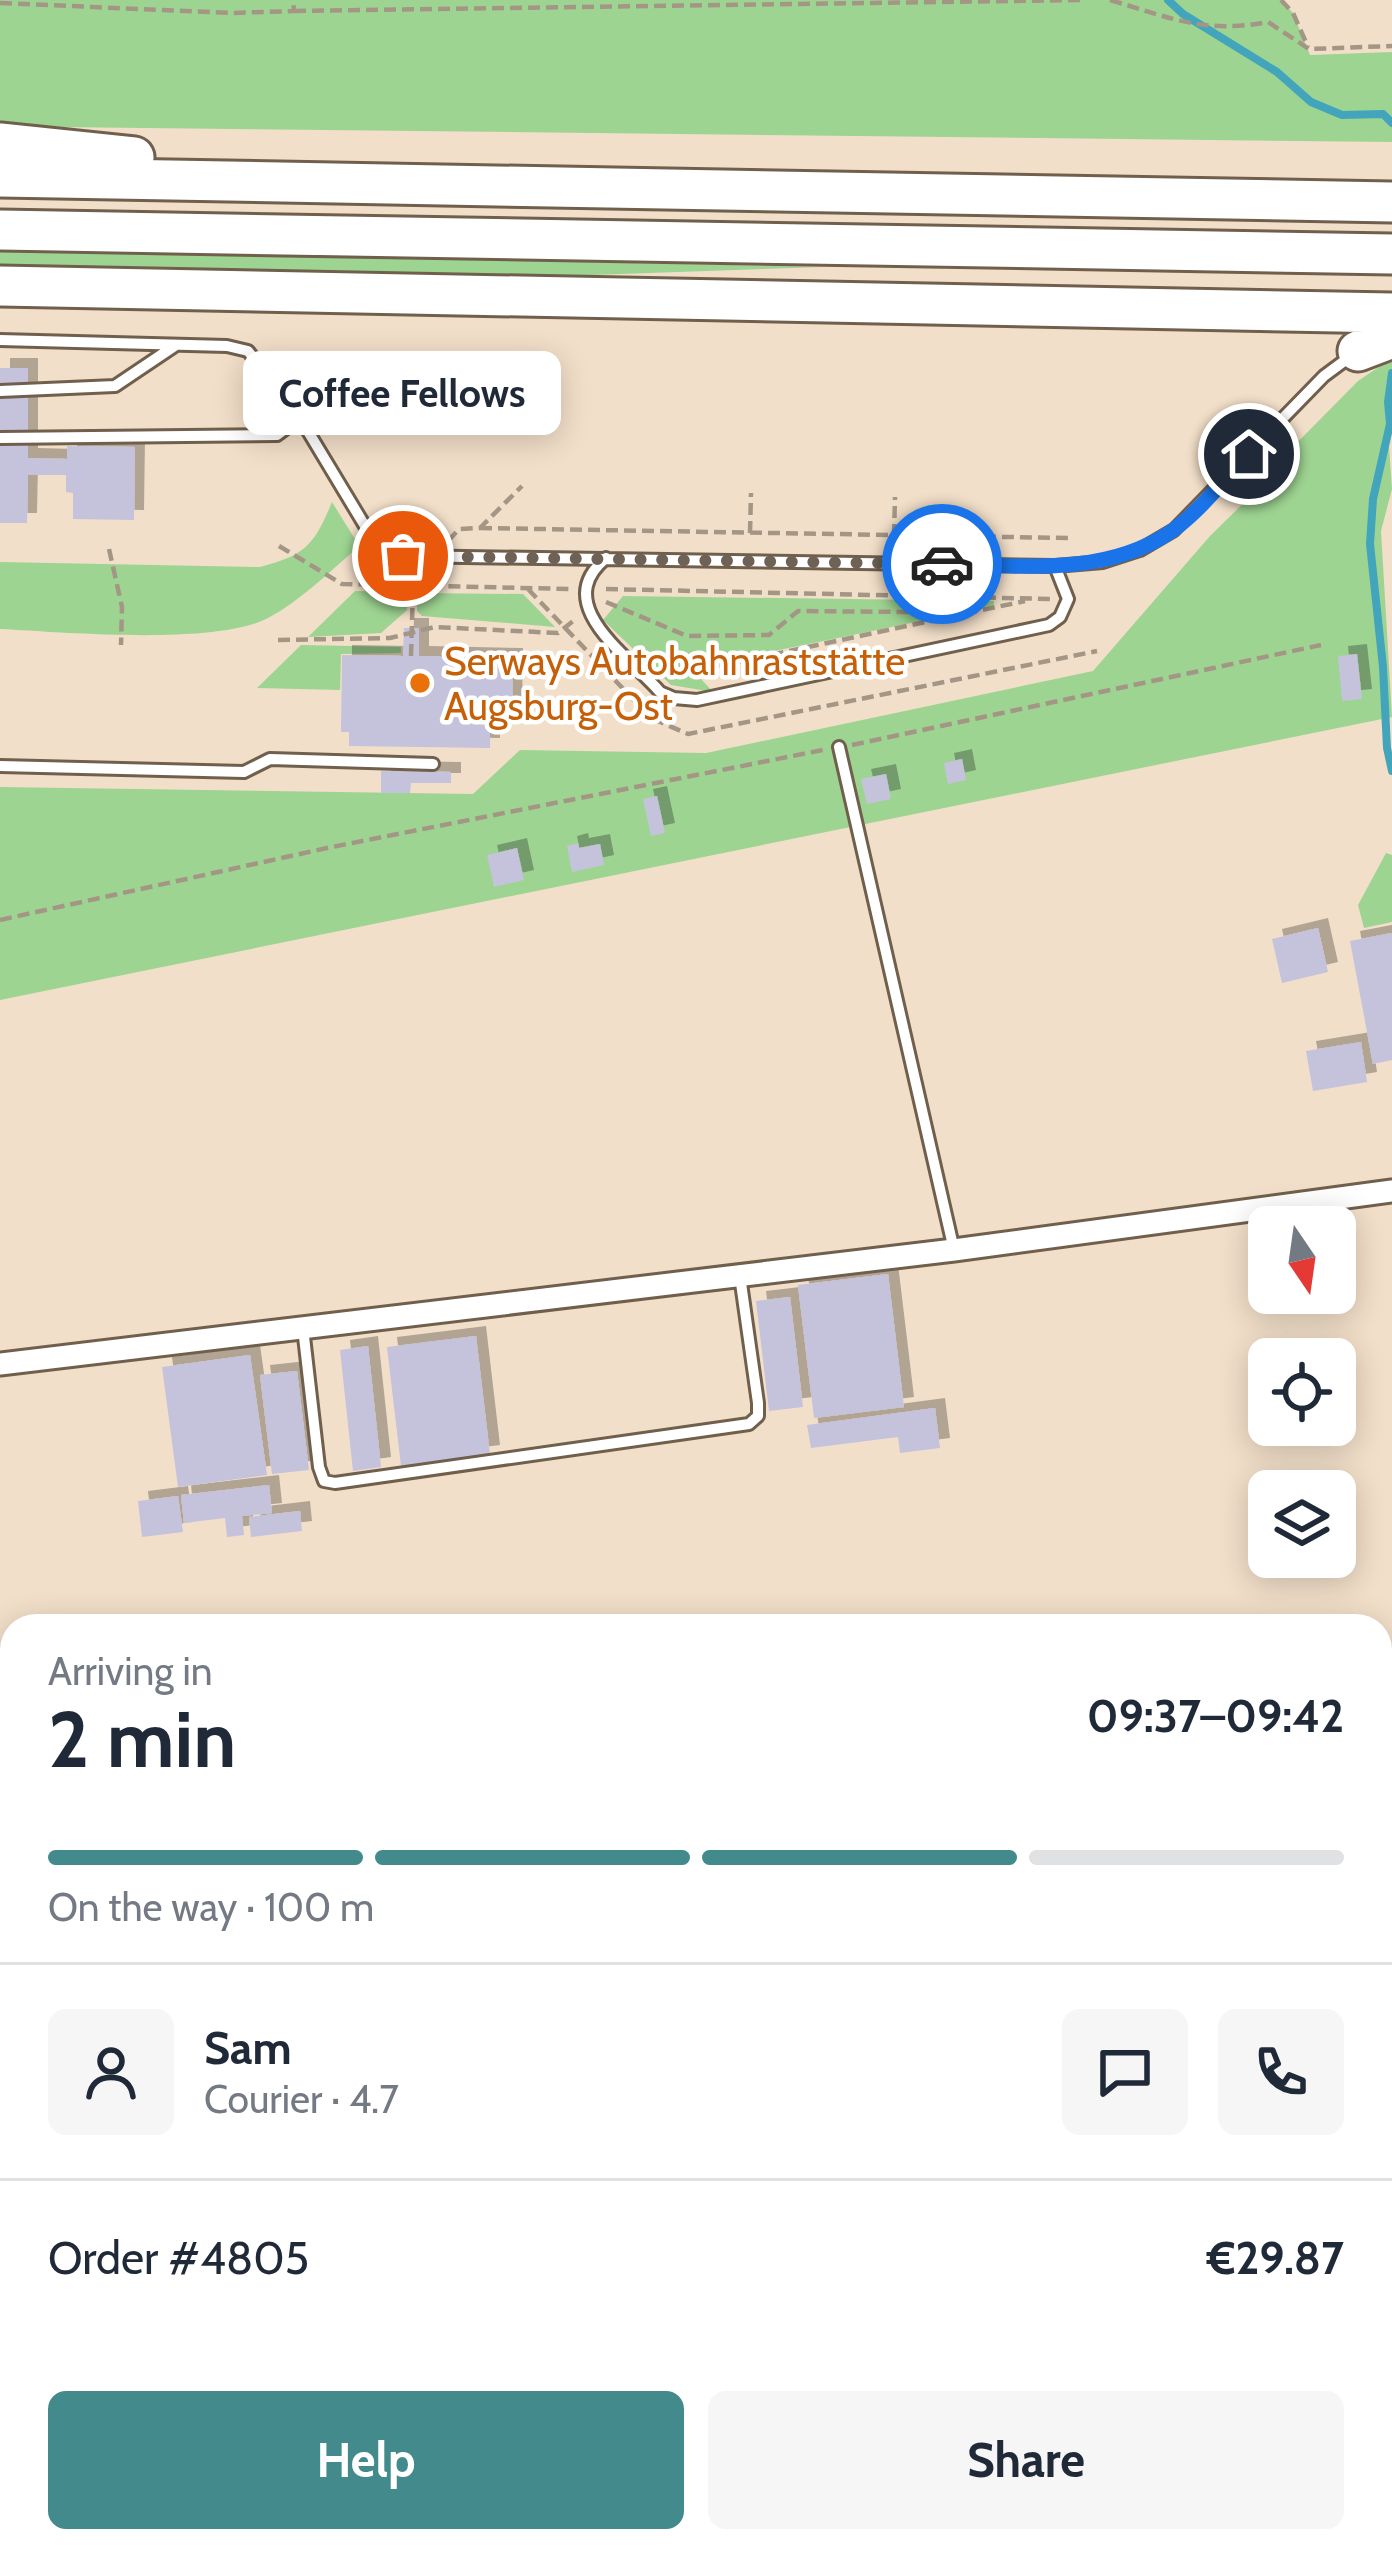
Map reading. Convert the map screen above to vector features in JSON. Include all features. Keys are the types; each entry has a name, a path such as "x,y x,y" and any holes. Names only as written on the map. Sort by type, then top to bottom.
{"highway":[{"path":"0,143 348,182"},
{"path":"0,177 1392,202"},
{"path":"0,230 1392,254"},
{"path":"0,286 1392,313"}],"street":[{"path":"0,1364 954,1250 1392,1191"}],"lane":[{"path":"0,340 227,346 248,351 300,418 371,536 384,550 403,556 1055,566 1103,562 1139,550 1174,530 1324,376 1375,345"},
{"path":"0,391 115,386 177,344"},
{"path":"0,438 277,435 300,418"},
{"path":"606,558 588,578 586,610 660,692 674,698 718,698 1041,628 1060,617 1068,599 1055,566"},
{"path":"839,747 954,1250"},
{"path":"0,766 244,772 270,759 433,764"},
{"path":"303,1328 319,1467 324,1480 335,1483 749,1424 758,1416 758,1403 740,1276"}],"path":[{"path":"292,0 294,11"},
{"path":"0,3 232,13 1086,0"},
{"path":"1110,0 1203,27 1229,29 1268,22 1309,49 1392,46"},
{"path":"1281,0 1294,13 1309,49"},
{"path":"749,533 751,493"},
{"path":"894,536 895,497"},
{"path":"480,529 1068,538"},
{"path":"279,546 342,584 1068,599"},
{"path":"109,549 122,607 121,645"},
{"path":"608,590 598,598 687,635 769,635 798,611 910,612"},
{"path":"619,687 1033,598"},
{"path":"278,640 389,638 435,627 558,633 586,610"},
{"path":"411,656 412,632"},
{"path":"0,920 327,848 1321,645"}],"green space":[{"path":"0,0 1281,0 1293,13 1310,55 1392,52 1392,142 55,127 0,122"},
{"path":"0,250 822,267 535,277 0,268"},
{"path":"1392,358 1392,425 1388,432 1392,489 1381,531 1392,717 0,1000 0,787 473,794 520,750 706,753 1093,671 1210,536 1277,475 1278,462 1358,381"},
{"path":"332,502 358,544 356,549 268,618 244,627 177,635 0,629 0,562 260,567 306,546"},
{"path":"355,591 408,592 407,610 381,633 308,637"},
{"path":"417,593 523,594 555,627 422,616 417,611"},
{"path":"623,596 994,601 994,606 691,668 713,692 671,685 603,620"},
{"path":"301,645 401,647 401,653 341,654 340,690 257,688"},
{"path":"1386,853 1392,855 1392,922 1364,928 1358,905"}],"building":[{"path":"0,368 28,368 28,458 67,459 67,446 135,447 134,520 73,519 73,493 66,492 66,475 28,475 27,523 0,523"},
{"path":"404,628 419,628 419,656 513,658 512,718 490,718 490,748 349,746 349,732 341,732 342,655 403,656"},
{"path":"1357,654 1362,699 1342,701 1338,656"},
{"path":"962,759 966,780 948,784 944,763"},
{"path":"381,771 451,772 451,783 411,783 410,793 381,793"},
{"path":"886,774 891,799 867,804 861,779"},
{"path":"657,796 665,833 651,836 643,799"},
{"path":"578,843 579,848 600,844 604,865 572,872 567,846"},
{"path":"517,848 524,880 494,887 487,855"},
{"path":"1318,928 1328,972 1282,983 1272,939"},
{"path":"1392,933 1392,1060 1373,1064 1350,941"},
{"path":"1361,1042 1367,1082 1313,1091 1306,1051"},
{"path":"888,1274 904,1407 814,1418 798,1285"},
{"path":"790,1297 803,1407 769,1411 756,1301"},
{"path":"476,1336 490,1455 401,1466 387,1347"},
{"path":"368,1346 381,1467 353,1471 340,1350"},
{"path":"250,1355 267,1475 178,1487 162,1367"},
{"path":"297,1371 309,1470 272,1474 260,1375"},
{"path":"935,1408 940,1448 900,1453 898,1437 811,1448 807,1425"},
{"path":"269,1485 272,1513 242,1516 244,1535 227,1537 225,1518 184,1523 181,1495"},
{"path":"178,1496 183,1532 142,1537 138,1501"},
{"path":"300,1511 302,1531 251,1537 249,1517"}],"waterway":[{"path":"1168,0 1277,72 1311,102 1342,115 1383,114 1392,123"},
{"path":"1392,373 1390,424 1373,499 1370,544 1392,771"}],"way so far":[{"path":"403,556 942,564"}],"place":[{"name":"Coffee Fellows","path":"403,556"},
{"name":"Serways Autobahnraststätte Augsburg-Ost","path":"420,683"}],"route":[{"path":"942,564 1055,566 1103,562 1139,550 1174,530 1249,454"}]}
